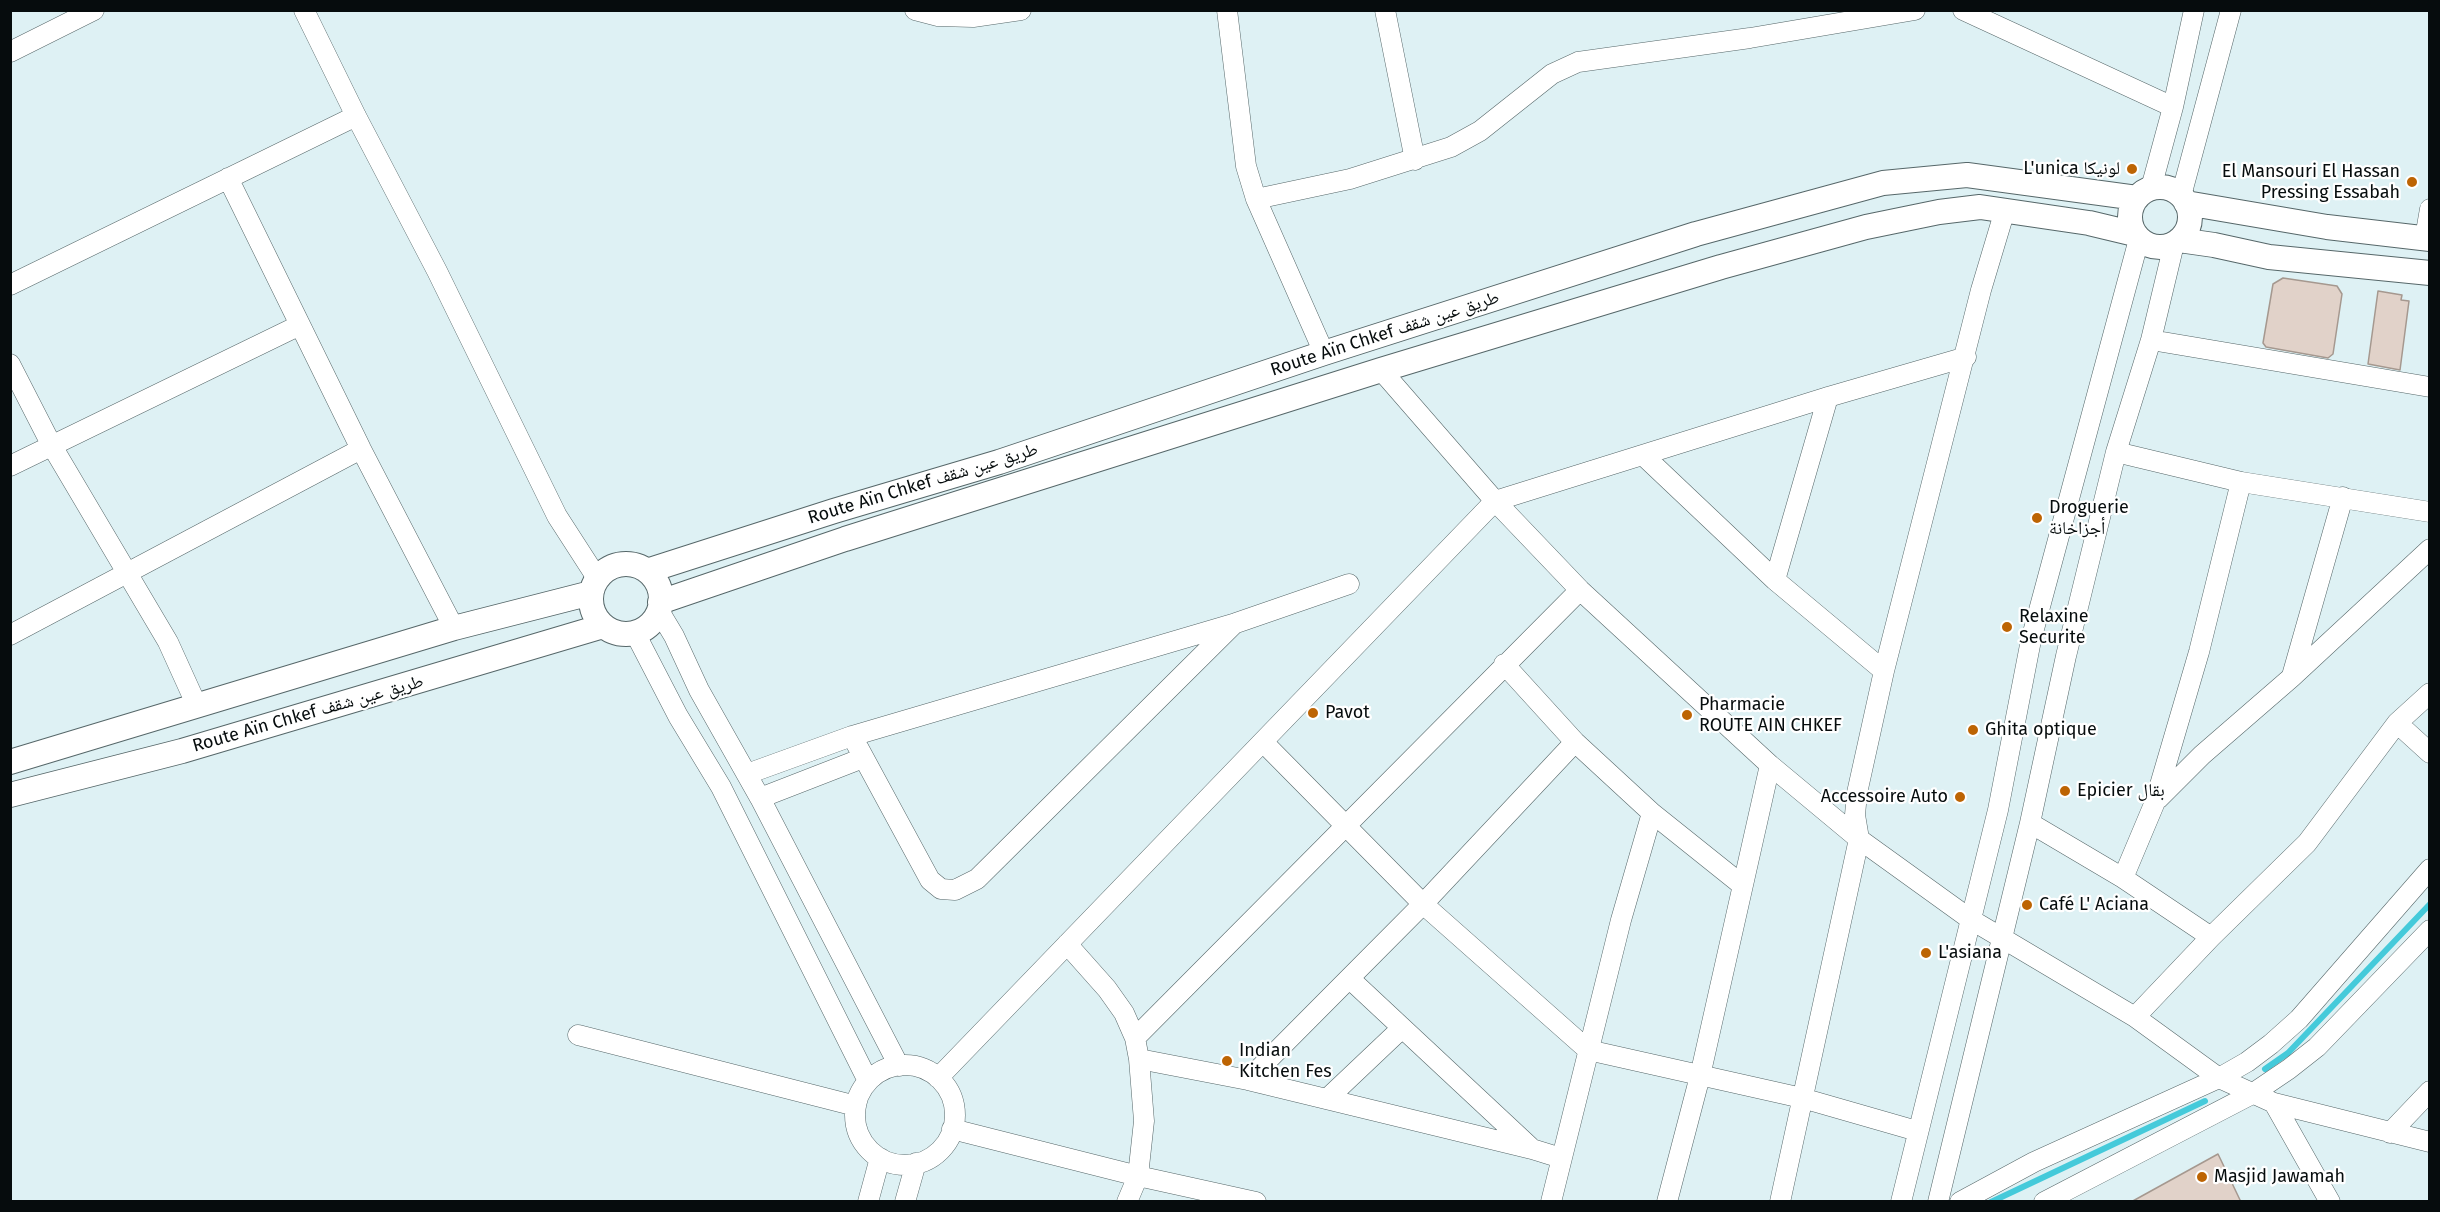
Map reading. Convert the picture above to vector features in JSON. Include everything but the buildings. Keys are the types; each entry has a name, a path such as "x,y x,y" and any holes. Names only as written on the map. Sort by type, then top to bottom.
{"main road":[{"name":"Route Aïn Chkef طريق عين شقف","path":"647,571 834,511 999,462 1324,353 1696,234 1883,183 1967,176 2144,193"},
{"path":"2427,238 2327,227 2183,199 2167,188 2144,193 2130,215 2137,236 2152,246 2159,247 2177,242 2269,257 2430,273"},
{"path":"2177,242 2188,227 2189,211 2183,199"},
{"name":"Route Aïn Chkef طريق عين شقف","path":"660,606 845,539 1381,370 1720,267 1866,227 1918,216 1980,207 2089,224 2137,236"},
{"path":"10,762 594,585 608,568 619,564 634,564 647,571 657,585 660,606 651,623 634,633 620,633 603,626 593,611 594,585"},
{"name":"Route Aïn Chkef طريق عين شقف","path":"10,795 182,752 603,626"}],"street":[{"path":"10,52 94,10"},
{"path":"304,10 437,271 557,516 594,585"},
{"path":"915,10 938,16 973,17 1021,10"},
{"path":"1227,10 1246,166 1256,199 1324,353"},
{"path":"1385,10 1415,160"},
{"path":"1256,199 1350,179 1451,147 1479,131 1552,74 1578,62 1750,38 1915,10"},
{"path":"1963,10 2173,107"},
{"path":"2144,193 2173,107 2194,10"},
{"path":"2183,199 2231,10"},
{"path":"10,285 356,116"},
{"path":"228,178 361,449 454,628"},
{"path":"2427,238 2430,209"},
{"path":"1780,1202 1859,839 1855,815 1857,793 1884,670 1966,357 1981,290 2005,210"},
{"path":"1901,1202 1998,810 2031,640 2137,236"},
{"path":"1938,1202 2030,823 2066,656 2116,452 2151,340 2177,242"},
{"path":"10,466 300,325"},
{"path":"2151,340 2430,387"},
{"path":"938,1078 1496,501 1562,478 1644,456 1828,396 1966,357"},
{"path":"10,364 52,446 168,642 197,706"},
{"path":"1381,370 1496,501 1580,590 1770,765 1859,839 1970,919 2135,1017 2219,1078 2274,1103 2430,1142"},
{"path":"1775,580 1828,396"},
{"path":"10,635 361,449"},
{"path":"2116,452 2241,482 2430,512"},
{"path":"1644,456 1775,580 1884,670"},
{"path":"2123,879 2155,802 2199,652 2241,482"},
{"path":"2292,677 2343,497"},
{"path":"2155,802 2202,755 2292,677 2430,549"},
{"path":"747,774 852,736 1236,623 1349,584"},
{"path":"1135,1038 1580,590"},
{"path":"660,606 699,690 760,798 899,1066"},
{"path":"852,736 930,880 941,889 955,890 978,879 1236,623"},
{"path":"634,633 678,716 721,787 868,1081"},
{"path":"1504,664 1575,742 1652,813 1742,885"},
{"path":"2135,1017 2211,937 2307,843 2397,723 2430,693"},
{"path":"2397,723 2430,753"},
{"path":"1248,1080 1350,979 1575,742"},
{"path":"1264,743 1423,903 1588,1050 1802,1098 1917,1131"},
{"path":"760,798 863,758"},
{"path":"1667,1202 1700,1076 1770,765"},
{"path":"1551,1202 1621,920 1652,813"},
{"path":"2030,823 2123,879 2211,937"},
{"path":"1960,1202 2034,1162 2219,1078 2247,1062 2299,1019 2430,869"},
{"path":"2050,1200 2252,1094 2317,1047 2430,930"},
{"path":"1067,944 1113,997 1124,1013 1135,1038 1144,1121 1138,1176 1127,1202"},
{"path":"1350,979 1532,1149"},
{"path":"1327,1099 1402,1028"},
{"path":"578,1035 856,1106"},
{"path":"1139,1059 1248,1080 1561,1158"},
{"path":"899,1066 917,1067 938,1078 952,1099 954,1117 952,1129 941,1149 930,1158 916,1163 894,1163 880,1158 861,1139 856,1126 856,1106 859,1095 868,1081 882,1071 899,1066"},
{"path":"2390,1133 2430,1091"},
{"path":"2274,1103 2330,1202"},
{"path":"952,1129 1138,1176 1256,1202"},
{"path":"868,1202 880,1158"},
{"path":"905,1202 916,1163"}],"waterway":[{"path":"2265,1069 2288,1053 2430,904"},
{"path":"1991,1202 2205,1101"}],"place":[{"name":"L'unica لونيكا","path":"2132,169"},
{"name":"El Mansouri El Hassan Pressing Essabah","path":"2412,182"},
{"name":"Droguerie أجزاخانة","path":"2037,518"},
{"name":"Relaxine Securite","path":"2007,627"},
{"name":"Pavot","path":"1313,713"},
{"name":"Pharmacie ROUTE AIN CHKEF","path":"1687,715"},
{"name":"Ghita optique","path":"1973,730"},
{"name":"Epicier بقال","path":"2065,791"},
{"name":"Accessoire Auto","path":"1960,797"},
{"name":"Café L' Aciana","path":"2027,905"},
{"name":"L'asiana","path":"1926,953"},
{"name":"Indian Kitchen Fes","path":"1227,1061"},
{"name":"Masjid Jawamah","path":"2202,1177"}]}
